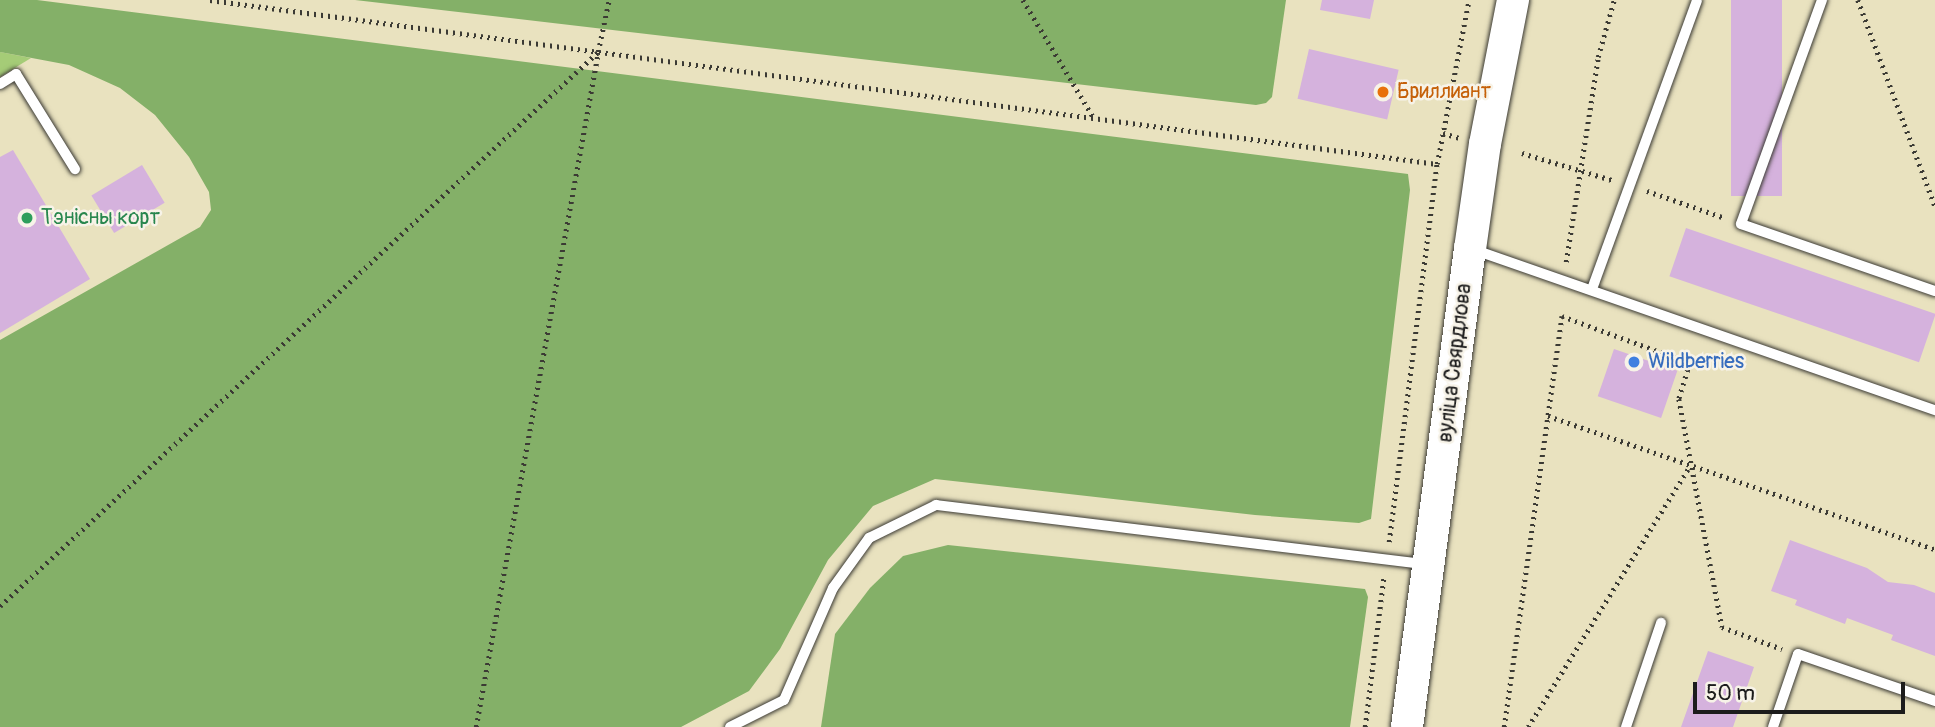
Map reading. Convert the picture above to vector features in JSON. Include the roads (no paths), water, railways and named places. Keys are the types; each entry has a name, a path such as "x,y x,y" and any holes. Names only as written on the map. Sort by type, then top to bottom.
{"main road":[{"name":"вуліца Свярдлова","path":"1407,727 1485,144 1513,0"}],"lane":[{"path":"1592,289 1697,0"},
{"path":"1822,0 1741,224 1935,291"},
{"path":"0,84 16,74 75,169"},
{"path":"1470,249 1934,406"},
{"path":"730,727 784,700 833,588 869,538 936,505 1429,564"},
{"path":"1626,727 1661,623"},
{"path":"1773,727 1798,654 1935,701"}],"place":[{"name":"Бриллиант","path":"1383,92"},
{"name":"Тэнісны корт","path":"27,218"},
{"name":"Wildberries","path":"1634,362"}]}
